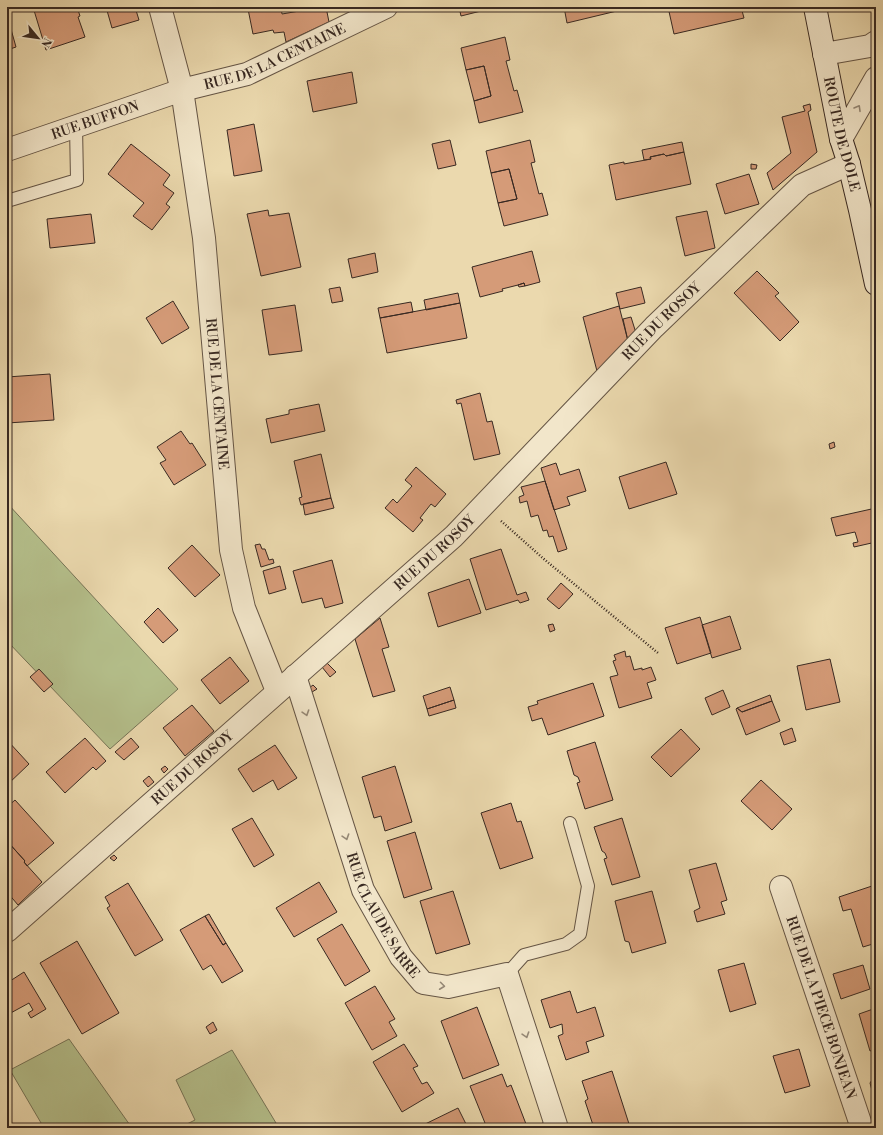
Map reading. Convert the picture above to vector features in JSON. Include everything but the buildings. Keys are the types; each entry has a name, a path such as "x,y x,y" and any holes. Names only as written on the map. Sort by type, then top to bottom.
{"street":[{"name":"RUE DE LA CENTAINE","path":"160,7 182,90 204,238 231,550 244,608 278,691"},
{"name":"RUE DE LA CENTAINE","path":"182,90 247,74 386,7"},
{"name":"ROUTE DE DOLE","path":"815,7 841,139 849,164 876,284"},
{"path":"824,54 870,46 876,42"},
{"path":"841,139 876,78"},
{"name":"RUE BUFFON","path":"7,150 182,90"},
{"name":"RUE DU ROSOY","path":"7,930 454,536 654,327 802,185 849,164"},
{"name":"RUE CLAUDE SARRE","path":"295,676 362,890 401,957 423,983 448,987 507,974"},
{"name":"RUE DE LA PIECE BONJEAN","path":"781,887 862,1128"},
{"path":"507,974 556,1125 552,1128"}],"lane":[{"path":"7,201 77,180 76,126"},
{"path":"507,974 524,955 566,944 580,934 588,886 570,823"}],"path":[{"path":"483,505 545,560 658,653"}],"green space":[{"path":"7,503 178,689 110,749 7,641"},
{"path":"69,1039 132,1128 44,1128 10,1070"},
{"path":"232,1050 279,1128 179,1128 195,1120 176,1080"}]}
